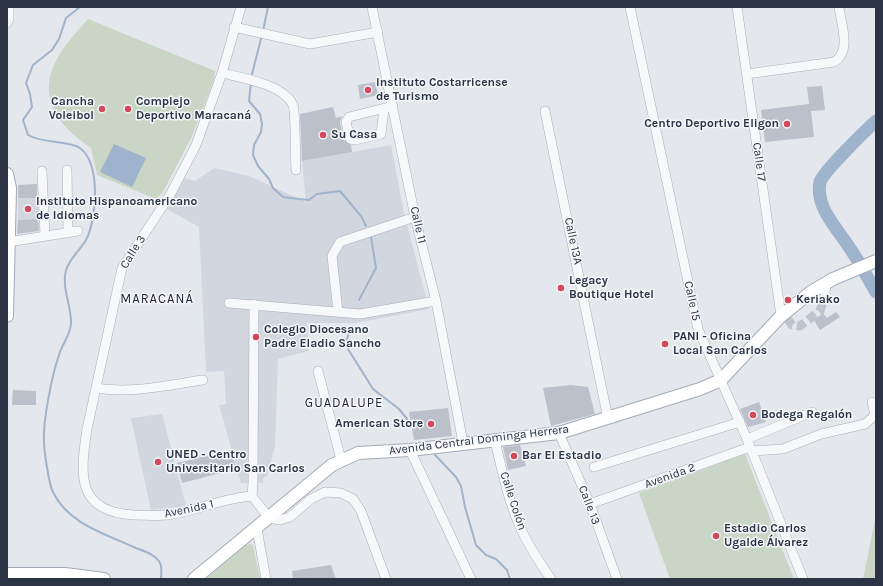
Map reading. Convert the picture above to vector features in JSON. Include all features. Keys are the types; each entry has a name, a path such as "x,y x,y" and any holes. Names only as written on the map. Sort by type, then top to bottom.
{"main road":[{"path":"7,174 10,188 7,316"},
{"name":"Avenida Central Dominga Herrera","path":"194,579 257,529 332,465 341,460 358,453 410,450 559,433 693,392 721,380 784,316 811,292 825,289 846,274 875,261"},
{"path":"7,574 65,574 104,579"}],"street":[{"path":"7,23 9,7"},
{"name":"Calle 3","path":"102,508 91,498 83,475 83,454 122,268 178,181 196,146 222,73 241,7"},
{"name":"Calle 11","path":"372,7 394,106 415,217 436,301 463,443"},
{"name":"Calle 15","path":"630,7 698,329 740,422 803,579"},
{"name":"Calle 17","path":"737,7 784,316"},
{"path":"747,74 834,62 840,58 844,48 839,7"},
{"path":"234,27 310,44 378,32"},
{"path":"222,73 250,80 275,89 285,96 293,106 296,170"},
{"path":"384,109 381,134 355,140 350,139 346,122 349,118 394,106"},
{"name":"Calle 13A","path":"545,111 608,419"},
{"path":"67,170 68,232"},
{"path":"42,171 45,236"},
{"path":"338,312 332,256 340,242 415,217"},
{"path":"8,246 45,236 78,231"},
{"path":"229,303 360,314 436,301"},
{"path":"254,304 252,496 270,518 280,520 290,517 311,499 325,492 341,493 353,499 361,511 386,579"},
{"path":"318,371 341,460"},
{"path":"96,388 110,391 129,390 203,380"},
{"path":"750,446 783,449 821,434 865,424 875,415 872,402"},
{"path":"750,446 812,412"},
{"path":"594,466 740,422"},
{"name":"Calle 13","path":"559,433 590,504 617,579"},
{"name":"Calle Colón","path":"495,441 508,491 521,529 551,579"},
{"name":"Avenida 2","path":"590,504 643,487 750,446"},
{"path":"410,450 471,579"},
{"name":"Avenida 1","path":"102,508 117,514 168,515 232,498 252,496"},
{"path":"257,529 266,579"}],"shaded area":[{"name":"Colegio Diocesano Padre Eladio Sancho","path":"391,145 404,213 429,309 357,323 307,323 309,351 278,359 275,446 267,476 263,478 263,483 241,483 219,405 226,404 224,371 206,372 199,227 167,209 185,178 195,181 214,168 249,176 306,202 302,161"},
{"name":"Instituto Hispanoamericano de Idiomas","path":"18,198 38,198 40,219 18,220"},
{"name":"UNED - Centro Universitario San Carlos","path":"162,414 186,506 151,510 131,418"}],"green space":[{"name":"Complejo Deportivo Maracaná","path":"88,19 215,71 214,80 192,136 163,192 156,199 97,175 91,148 70,131 54,111 50,100 50,75 59,55"},
{"name":"Estadio Carlos Ugalde Álvarez","path":"745,454 794,579 670,579 639,493"},
{"path":"876,515 876,579 863,579"},
{"path":"245,545 253,545 260,579 206,579"}],"water":[{"path":"114,144 146,158 132,187 100,172"}],"building":[{"name":"Instituto Costarricense de Turismo","path":"375,82 378,95 360,99 358,85"},
{"name":"Centro Deportivo Eligon","path":"822,86 825,110 811,111 814,137 765,142 761,110 809,104 807,87"},
{"name":"Su Casa","path":"333,107 336,118 342,116 340,123 344,140 351,145 352,152 302,161 300,114"},
{"path":"37,184 37,198 18,198 18,185"},
{"path":"38,219 39,231 17,234 18,220"},
{"path":"836,312 840,317 820,330 814,320 823,313 827,318"},
{"path":"571,385 588,387 595,414 551,426 543,388"},
{"path":"13,390 36,391 36,405 12,405"},
{"name":"Bodega Regalón","path":"759,402 766,422 748,427 740,409"},
{"name":"American Store","path":"448,408 452,436 414,440 409,412"},
{"name":"Bar El Estadio","path":"520,445 526,466 508,470 503,447"},
{"path":"231,450 236,469 182,483 177,463"},
{"path":"331,565 336,579 293,579 292,571"}],"waterway":[{"path":"80,7 66,18 59,39 52,50 33,65 26,83 30,94 32,107 23,120 28,135 41,140 69,144 80,148 87,156 91,166 95,192 93,219 90,231 86,240 66,270 65,284 71,324 60,351 48,398 44,445 50,482 53,492 60,503 68,512 89,527 154,556 159,561 161,566 161,579"},
{"path":"263,31 268,7"},
{"path":"251,78 262,35"},
{"path":"251,82 249,101 260,114 262,124 261,132 254,145 253,155 258,166 269,179 273,188 283,197 309,200 317,194 340,191 361,216 366,226"},
{"path":"876,121 845,151 823,177 820,182 819,191 828,217 856,258 876,292"},
{"path":"359,300 376,268 371,237"},
{"path":"351,327 347,339 348,349 373,389 399,409 412,425"},
{"path":"435,455 456,477 461,486 465,507 476,545 486,555 496,559 507,570 510,579"}],"tunnel":[{"path":"787,318 792,325 800,326 820,311 825,295"}],"place":[{"name":"Instituto Costarricense de Turismo","path":"368,90"},
{"name":"Cancha Voleibol","path":"102,109"},
{"name":"Complejo Deportivo Maracaná","path":"128,109"},
{"name":"Centro Deportivo Eligon","path":"787,124"},
{"name":"Su Casa","path":"323,135"},
{"name":"Instituto Hispanoamericano de Idiomas","path":"28,209"},
{"name":"Legacy Boutique Hotel","path":"561,288"},
{"name":"Keriako","path":"788,300"},
{"name":"Colegio Diocesano Padre Eladio Sancho","path":"256,337"},
{"name":"PANI - Oficina Local San Carlos","path":"665,344"},
{"name":"Bodega Regalón","path":"753,415"},
{"name":"American Store","path":"431,424"},
{"name":"Bar El Estadio","path":"514,456"},
{"name":"UNED - Centro Universitario San Carlos","path":"158,462"},
{"name":"Estadio Carlos Ugalde Álvarez","path":"716,536"}],"district":[{"name":"MARACANÁ","path":"157,299"},
{"name":"GUADALUPE","path":"344,403"}]}
